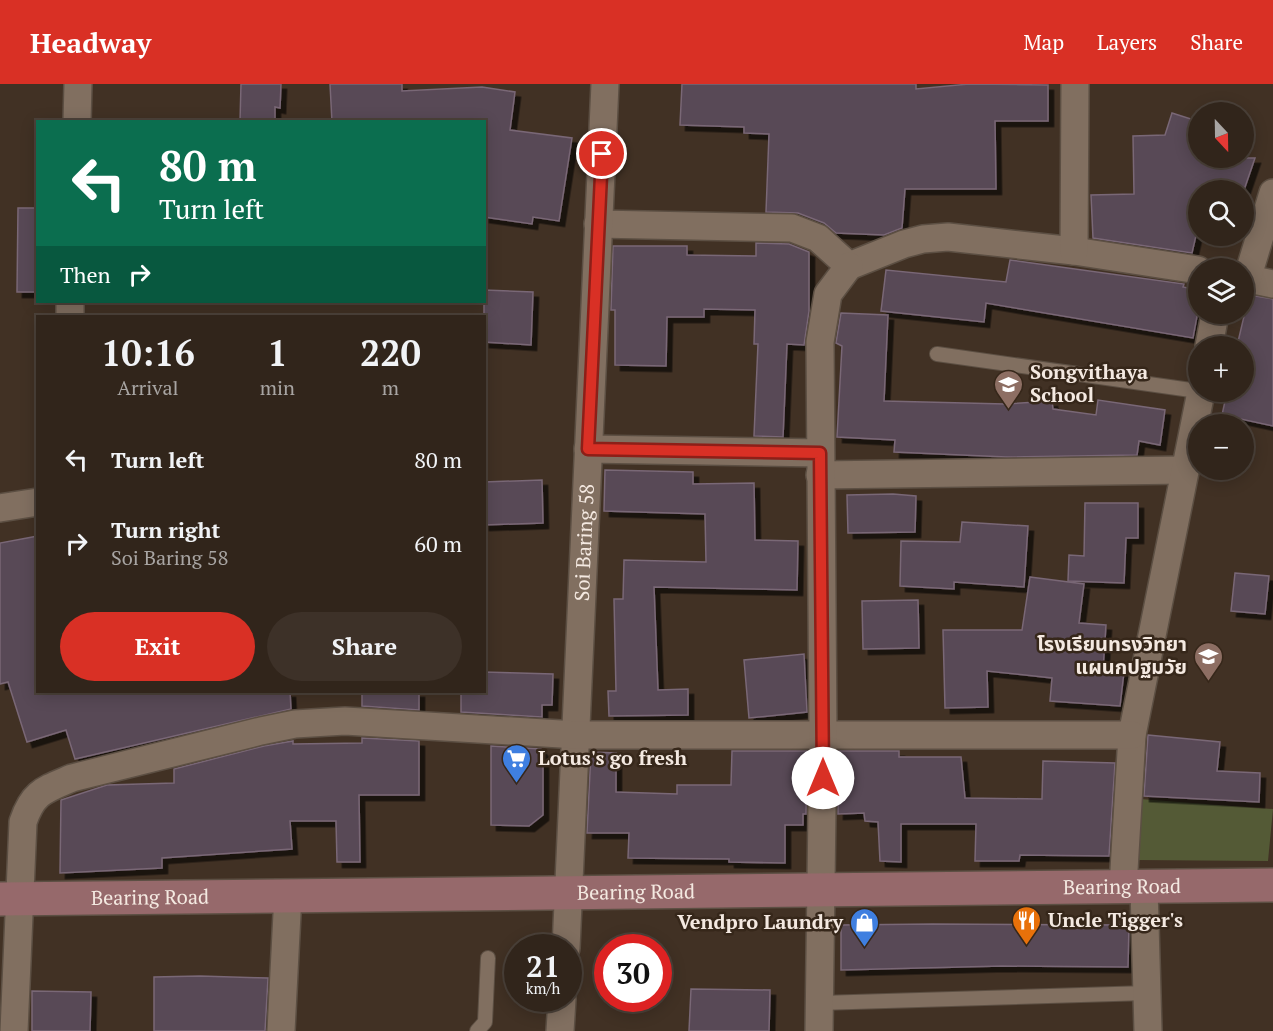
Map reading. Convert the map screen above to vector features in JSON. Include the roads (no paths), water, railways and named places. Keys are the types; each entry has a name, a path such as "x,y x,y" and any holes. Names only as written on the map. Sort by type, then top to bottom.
{"main road":[{"name":"Bearing Road","path":"10,899 288,894 1273,885"}],"street":[{"path":"77,120 78,84"},
{"name":"Soi Baring 58","path":"567,934 578,735 588,449 605,84"},
{"path":"1074,251 1075,84"},
{"path":"1255,280 1273,192"},
{"path":"598,224 792,228 818,238 849,266"},
{"path":"819,1031 823,734 820,342 828,294 849,266 904,244 922,239 948,237 1074,251 1188,268"},
{"path":"1148,1031 1147,993 1133,888 1132,735 1198,402"},
{"path":"588,449 820,464 1185,470"},
{"path":"0,508 36,502"},
{"path":"14,1031 10,899 23,822 30,801 44,790 72,778 295,724 345,721 578,735 1132,735"},
{"path":"281,1031 288,894"},
{"path":"560,1031 561,1012"}],"lane":[{"path":"938,354 1188,389"},
{"path":"477,1031 485,1022 489,958"},
{"path":"820,1003 1147,993"}],"place":[{"name":"Songvithaya School","path":"1009,410"},
{"name":"โรงเรียนทรงวิทยา แผนกปฐมวัย","path":"1208,682"},
{"name":"Lotus's go fresh","path":"517,784"},
{"name":"Uncle Tigger's","path":"1027,946"},
{"name":"Vendpro Laundry","path":"864,948"}]}
